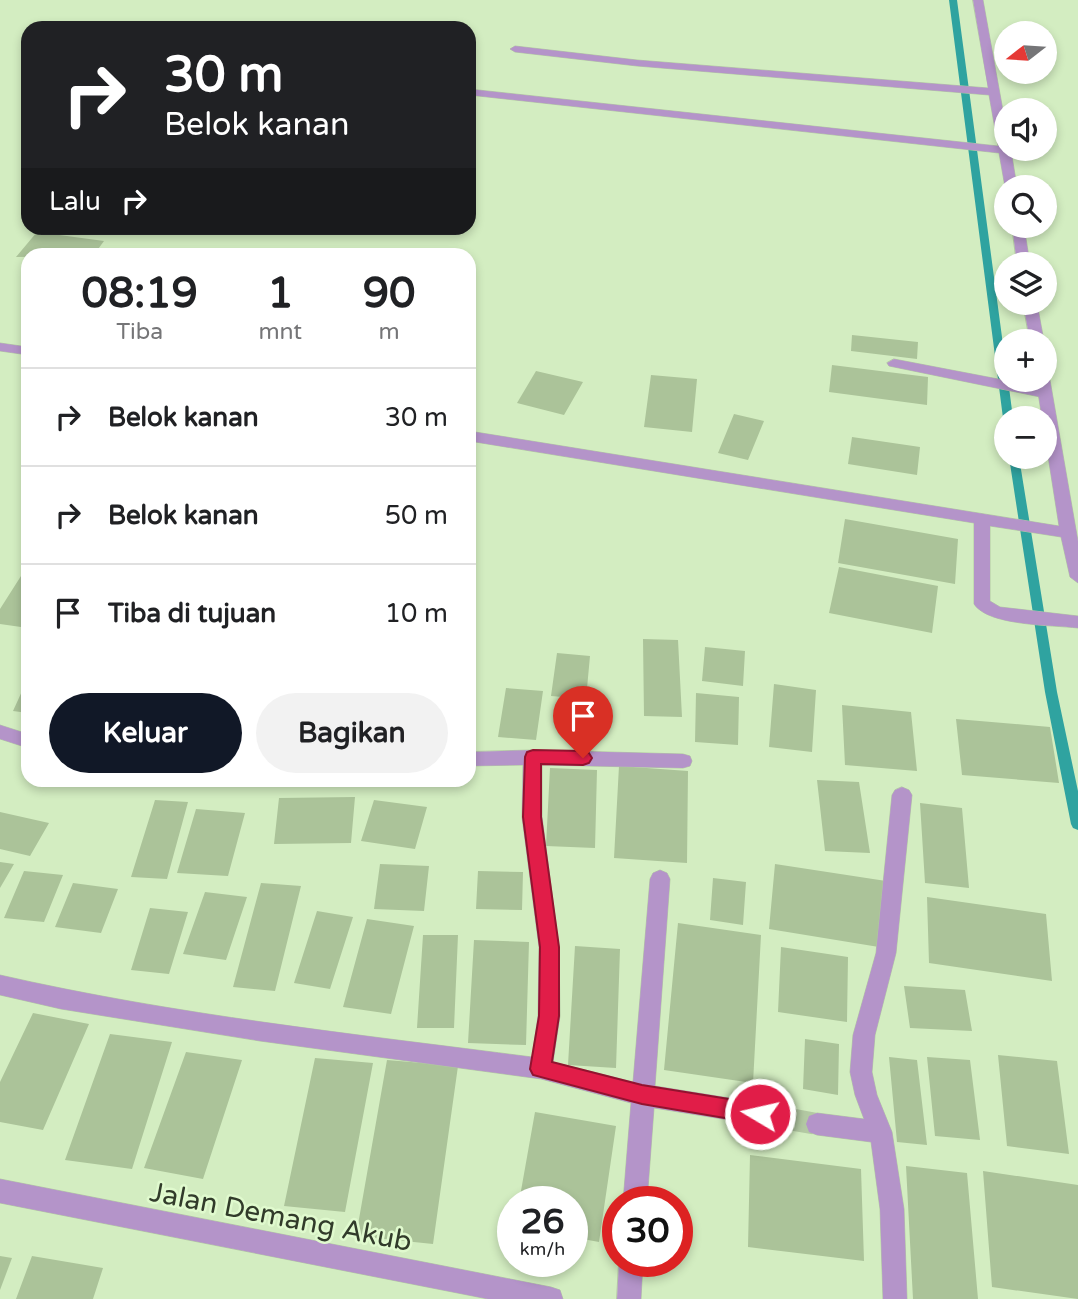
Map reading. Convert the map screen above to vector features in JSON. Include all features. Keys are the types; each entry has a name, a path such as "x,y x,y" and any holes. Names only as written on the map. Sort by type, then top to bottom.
{"street":[{"path":"978,0 996,98"},
{"path":"515,49 636,63 995,92"},
{"path":"476,93 994,149"},
{"path":"0,347 21,350"},
{"path":"894,363 994,384"},
{"path":"1045,392 1068,533 1078,577"},
{"path":"476,437 1068,533"},
{"path":"982,519 982,604 996,613 1078,622"},
{"path":"0,732 21,739"},
{"path":"533,757 532,817 549,947 549,1016 541,1069"},
{"path":"476,759 533,757 683,761"},
{"path":"895,1299 892,1209 881,1132 866,1095 861,1072 864,1035 886,953 902,795"},
{"path":"636,1186 660,879"},
{"path":"0,985 61,999 260,1031 541,1069 642,1095 760,1114"},
{"path":"817,1124 881,1132"},
{"name":"Jalan Demang Akub","path":"0,1191 551,1299"},
{"path":"629,1299 630,1277"}],"building":[{"path":"34,235 59,235 104,241 99,248 24,248"},
{"path":"852,335 918,342 917,359 851,351"},
{"path":"832,365 928,377 927,405 829,392"},
{"path":"536,371 583,382 564,415 517,403"},
{"path":"651,375 697,379 692,432 644,427"},
{"path":"734,414 764,421 748,460 718,453"},
{"path":"852,437 920,447 917,475 848,464"},
{"path":"845,519 958,539 955,584 838,563"},
{"path":"839,567 938,586 932,633 829,613"},
{"path":"21,576 21,627 0,624 0,609"},
{"path":"643,639 678,640 682,717 644,716"},
{"path":"705,647 745,651 743,686 702,681"},
{"path":"557,653 590,656 586,699 551,696"},
{"path":"774,684 816,690 812,752 769,747"},
{"path":"506,688 543,691 536,740 498,737"},
{"path":"21,693 21,712 13,711"},
{"path":"696,693 739,697 738,745 695,742"},
{"path":"842,705 911,712 917,771 845,765"},
{"path":"956,719 1050,727 1059,783 962,775"},
{"path":"619,766 688,771 687,863 614,858"},
{"path":"550,768 597,770 595,848 546,846"},
{"path":"817,780 859,782 870,853 825,851"},
{"path":"355,797 351,843 274,844 279,798"},
{"path":"155,800 188,802 167,879 131,877"},
{"path":"374,800 427,807 415,849 361,841"},
{"path":"920,803 962,808 969,888 925,883"},
{"path":"196,809 245,813 228,876 177,873"},
{"path":"0,812 49,823 30,856 0,849"},
{"path":"0,862 14,864 0,888"},
{"path":"380,864 429,866 424,911 374,909"},
{"path":"775,864 886,881 885,948 769,929"},
{"path":"24,871 63,875 44,922 4,918"},
{"path":"478,871 523,872 522,910 476,909"},
{"path":"713,878 746,882 743,925 710,920"},
{"path":"73,883 118,889 101,933 55,927"},
{"path":"261,883 301,886 275,991 233,987"},
{"path":"205,892 247,897 226,960 183,954"},
{"path":"927,897 1046,914 1052,981 929,963"},
{"path":"150,908 188,912 169,974 131,970"},
{"path":"317,911 353,917 330,989 294,983"},
{"path":"367,919 414,926 391,1014 343,1007"},
{"path":"678,923 761,935 753,1083 664,1070"},
{"path":"423,935 458,935 454,1028 417,1028"},
{"path":"474,940 529,942 526,1045 468,1043"},
{"path":"575,946 620,949 616,1068 568,1065"},
{"path":"781,947 848,957 847,1022 778,1012"},
{"path":"904,986 965,990 972,1031 910,1028"},
{"path":"33,1013 89,1024 43,1130 0,1122 0,1082"},
{"path":"110,1034 172,1042 132,1169 65,1160"},
{"path":"805,1039 839,1044 838,1095 803,1089"},
{"path":"186,1052 242,1060 203,1179 144,1168"},
{"path":"998,1055 1057,1061 1069,1154 1007,1146"},
{"path":"889,1057 917,1060 927,1145 897,1142"},
{"path":"927,1057 970,1060 980,1140 935,1136"},
{"path":"315,1058 373,1063 345,1212 284,1206"},
{"path":"387,1060 458,1066 433,1244 356,1236"},
{"path":"535,1112 616,1126 607,1186 602,1186 599,1242 588,1240 588,1186 522,1186"},
{"path":"750,1155 861,1169 864,1261 748,1247"},
{"path":"906,1166 967,1173 978,1299 913,1299"},
{"path":"983,1171 1078,1185 1078,1299 992,1287"},
{"path":"0,1256 12,1258 0,1290"},
{"path":"32,1256 103,1268 93,1299 16,1299"}],"waterway":[{"path":"953,0 1006,406"},
{"path":"1016,469 1051,692 1078,824"}],"tunnel":[{"path":"760,1114 817,1124"}],"route":[{"path":"583,758 533,757 532,817 549,947 549,1016 541,1069 642,1095 760,1114"}]}
